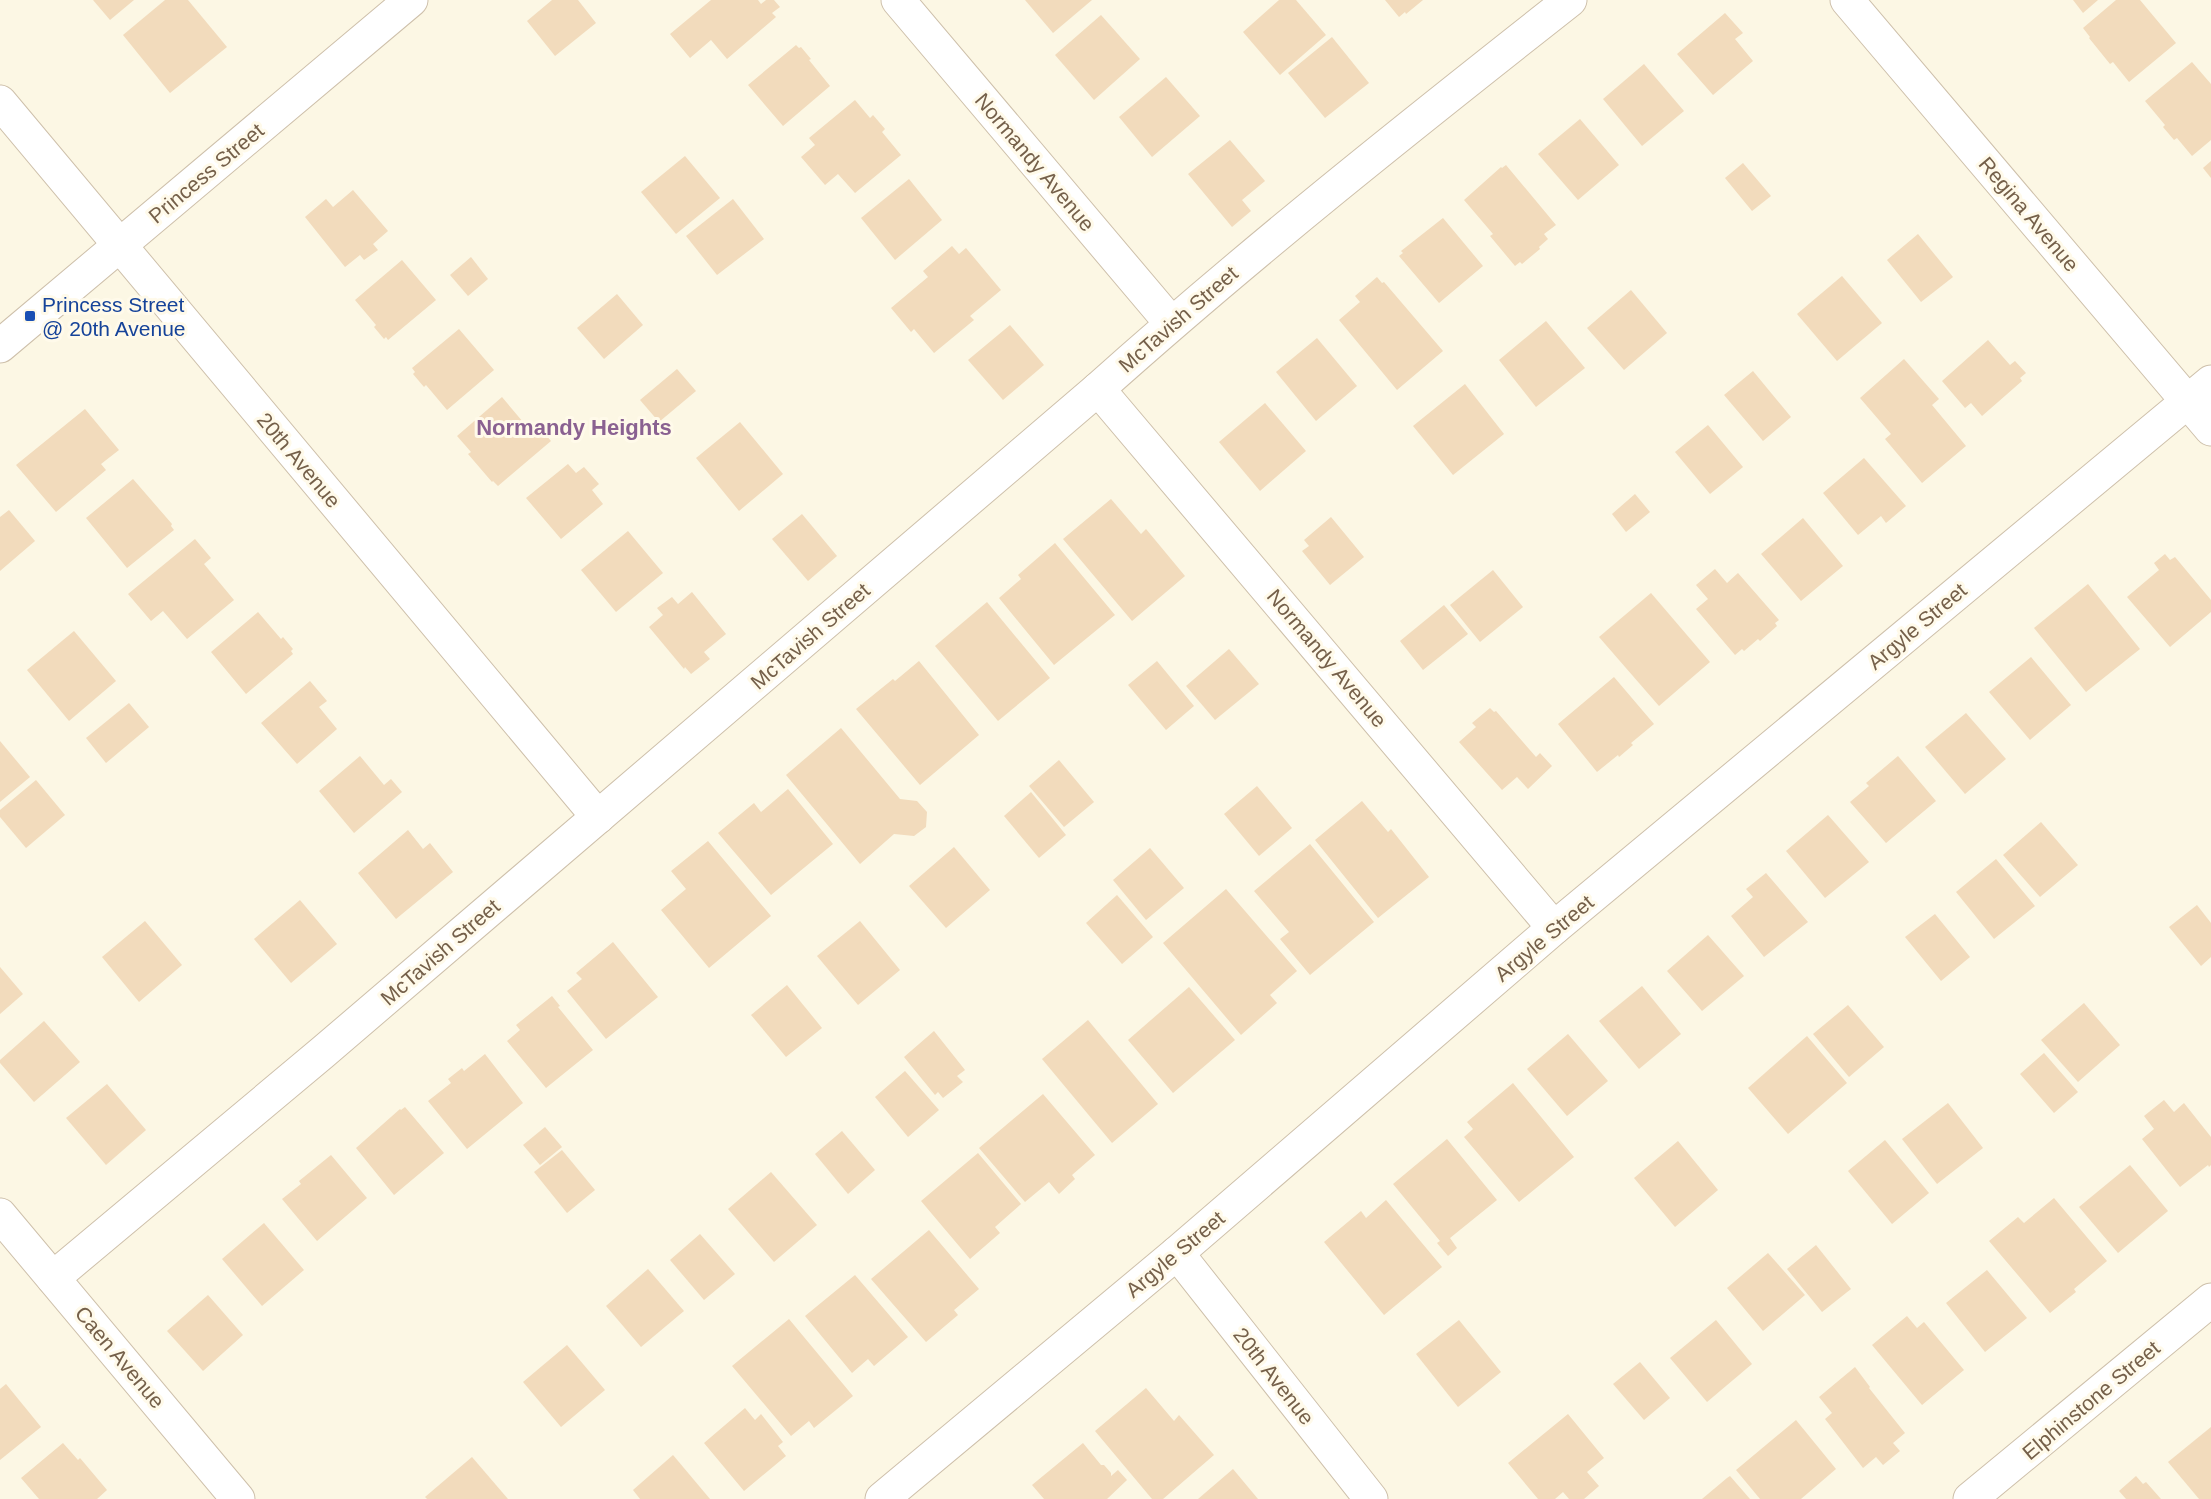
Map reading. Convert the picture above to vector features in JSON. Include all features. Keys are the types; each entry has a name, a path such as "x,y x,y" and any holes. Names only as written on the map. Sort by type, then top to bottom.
{"street":[{"name":"Princess Street","path":"0,346 411,0"},
{"name":"Normandy Avenue","path":"898,0 1171,323"},
{"name":"McTavish Street","path":"53,1278 322,1053 1098,389 1171,323 1435,106 1570,0"},
{"name":"Regina Avenue","path":"1847,0 2199,392 2211,429"},
{"name":"20th Avenue","path":"0,102 598,817"},
{"name":"Normandy Avenue","path":"1098,389 1554,928"},
{"name":"Argyle Street","path":"882,1499 1177,1253 1554,928 2199,392"},
{"name":"Caen Avenue","path":"0,1215 238,1499"},
{"name":"20th Avenue","path":"1177,1253 1371,1499"},
{"name":"Elphinstone Street","path":"1970,1499 2211,1300"}],"building":[{"path":"93,0 134,0 110,20"},
{"path":"165,0 188,0 227,47 170,93 123,35"},
{"path":"552,0 578,0 596,23 555,56 527,21"},
{"path":"711,0 758,0 761,4 766,0 774,0 780,7 772,13 776,17 727,59 711,40 690,58 670,34"},
{"path":"1025,0 1092,0 1053,33"},
{"path":"1279,0 1296,0 1326,35 1280,75 1243,32"},
{"path":"1385,0 1423,0 1399,17"},
{"path":"2073,0 2098,0 2083,13"},
{"path":"2116,0 2140,0 2176,43 2129,82 2113,62 2110,64 2083,28"},
{"path":"1725,13 1743,33 1735,39 1753,61 1713,95 1677,54"},
{"path":"1101,15 1140,59 1094,100 1055,55"},
{"path":"1332,37 1369,83 1325,118 1288,73"},
{"path":"796,45 801,47 811,59 809,60 830,86 783,126 748,85"},
{"path":"2192,62 2211,84 2211,140 2192,156 2177,138 2174,140 2145,101"},
{"path":"1644,64 1684,111 1642,146 1603,99"},
{"path":"1166,77 1200,116 1152,157 1119,117"},
{"path":"855,100 870,118 873,115 885,129 882,132 901,155 855,193 838,174 825,185 801,157 815,145 809,138"},
{"path":"1580,119 1619,165 1578,200 1538,154"},
{"path":"1230,140 1265,181 1242,200 1251,211 1232,227 1188,174"},
{"path":"685,156 720,198 676,234 641,192"},
{"path":"2211,161 2211,178 2203,168"},
{"path":"1743,163 1771,196 1752,211 1725,178"},
{"path":"1506,165 1556,225 1544,234 1548,239 1539,247 1540,249 1522,264 1520,262 1515,266 1490,236 1493,234 1464,200"},
{"path":"909,179 942,220 895,260 861,218"},
{"path":"353,190 388,231 373,244 378,250 364,260 360,255 345,267 305,217 326,199 333,207"},
{"path":"733,199 764,239 717,275 686,236"},
{"path":"1443,218 1483,266 1439,303 1399,256 1403,253 1401,251"},
{"path":"1918,234 1953,277 1921,302 1887,260"},
{"path":"952,246 959,254 966,248 1001,290 970,316 974,320 934,353 914,329 911,332 891,308 928,277 923,271"},
{"path":"471,257 488,279 468,296 450,275"},
{"path":"402,260 436,300 388,340 386,337 384,339 374,327 376,325 355,300"},
{"path":"1842,276 1882,323 1837,361 1797,314"},
{"path":"1377,277 1382,283 1384,282 1443,351 1397,390 1339,320 1360,302 1355,296"},
{"path":"1631,290 1667,333 1624,370 1587,328"},
{"path":"617,294 643,325 604,359 577,328"},
{"path":"1546,321 1585,368 1536,407 1499,360"},
{"path":"1010,325 1044,365 1003,400 968,360"},
{"path":"459,329 494,370 447,410 426,385 424,387 413,374 415,372 412,368"},
{"path":"1317,338 1357,386 1316,421 1276,372"},
{"path":"1988,340 2010,365 2015,361 2026,373 2020,378 2022,381 1982,416 1971,403 1965,408 1942,381"},
{"path":"1904,359 1939,399 1932,405 1966,446 1922,483 1885,439 1891,434 1860,398"},
{"path":"677,369 696,391 659,422 640,400"},
{"path":"1753,371 1791,417 1763,441 1724,395"},
{"path":"1465,384 1504,434 1453,475 1413,426"},
{"path":"502,397 534,435 541,429 551,441 498,486 468,454 471,452 457,436"},
{"path":"1265,403 1306,451 1260,491 1219,442"},
{"path":"85,409 119,450 101,464 106,470 56,512 16,465"},
{"path":"740,422 783,474 739,511 696,458"},
{"path":"1708,425 1743,467 1710,494 1675,452"},
{"path":"1864,458 1906,506 1886,523 1881,516 1858,535 1823,493"},
{"path":"568,464 576,473 584,467 599,484 592,490 603,504 561,539 526,498"},
{"path":"133,479 172,524 174,530 127,568 86,518"},
{"path":"1635,494 1650,512 1626,532 1612,514"},
{"path":"1111,499 1141,534 1146,529 1185,576 1132,621 1063,539"},
{"path":"9,510 35,541 0,571 0,517"},
{"path":"802,514 837,556 808,581 772,539"},
{"path":"1331,517 1364,557 1330,585 1302,551 1309,546 1304,540"},
{"path":"1803,518 1843,566 1801,601 1761,554"},
{"path":"628,531 663,573 616,612 581,570"},
{"path":"195,539 211,558 204,564 234,600 187,639 163,611 151,621 128,594"},
{"path":"1055,543 1115,615 1054,665 999,598 1021,579 1018,575"},
{"path":"2165,554 2170,560 2175,557 2211,600 2211,612 2170,647 2127,597 2159,570 2154,563"},
{"path":"1715,569 1727,583 1738,573 1779,620 1775,623 1777,626 1760,641 1758,639 1744,651 1742,649 1735,655 1696,609 1708,599 1696,585"},
{"path":"1493,570 1523,607 1480,642 1450,605"},
{"path":"2088,584 2140,649 2086,692 2034,628"},
{"path":"692,592 726,634 704,652 710,659 691,674 685,667 684,669 649,627 663,615 657,608 672,597 678,604"},
{"path":"1651,593 1710,662 1659,706 1599,637"},
{"path":"987,602 1050,678 998,721 935,646"},
{"path":"1444,605 1468,634 1423,670 1400,641"},
{"path":"258,612 281,639 283,637 293,649 291,651 293,654 246,694 211,652"},
{"path":"74,631 116,681 69,721 27,670"},
{"path":"1229,649 1259,684 1215,720 1186,686"},
{"path":"2031,657 2071,705 2030,740 1989,692"},
{"path":"919,661 979,735 920,785 856,709"},
{"path":"1157,661 1194,706 1166,730 1128,685"},
{"path":"1614,677 1654,724 1631,743 1633,745 1619,757 1618,755 1597,772 1558,724"},
{"path":"310,681 327,701 319,707 337,729 297,764 261,723"},
{"path":"129,703 149,727 106,763 86,738"},
{"path":"1490,708 1496,711 1536,757 1540,753 1552,766 1528,789 1517,777 1502,790 1459,742 1476,727 1472,723"},
{"path":"1966,713 2006,759 1965,794 1925,747"},
{"path":"841,728 900,799 917,801 927,812 926,827 914,836 894,834 860,864 786,775"},
{"path":"0,741 30,777 0,802"},
{"path":"360,756 384,785 391,779 402,792 354,833 319,791"},
{"path":"1898,756 1936,801 1886,843 1850,802 1869,786 1866,783"},
{"path":"1059,760 1094,802 1064,827 1029,786"},
{"path":"36,780 65,815 26,848 0,817 0,810"},
{"path":"1257,786 1292,828 1259,856 1224,814"},
{"path":"788,789 833,844 771,895 718,833 754,803 761,812"},
{"path":"1031,792 1066,835 1039,858 1004,816"},
{"path":"1362,801 1388,832 1391,829 1429,877 1378,918 1315,840"},
{"path":"1828,815 1869,862 1825,898 1786,851"},
{"path":"2041,822 2078,865 2040,897 2003,855"},
{"path":"408,830 423,849 430,843 453,872 396,919 358,873"},
{"path":"708,841 771,916 709,968 661,910 686,889 671,871"},
{"path":"1310,844 1374,922 1310,975 1280,939 1289,932 1254,891"},
{"path":"954,847 990,890 946,928 909,886"},
{"path":"1150,848 1184,888 1146,920 1113,880"},
{"path":"1996,859 2035,906 1994,939 1956,892"},
{"path":"1766,873 1808,922 1764,957 1731,916 1753,897 1746,889"},
{"path":"1226,889 1297,971 1270,995 1277,1003 1241,1035 1163,943"},
{"path":"1117,895 1153,937 1122,964 1086,923"},
{"path":"300,900 337,944 291,983 254,939"},
{"path":"2197,905 2211,923 2211,957 2201,966 2169,927"},
{"path":"1935,914 1970,957 1941,981 1905,937"},
{"path":"145,921 182,965 139,1002 102,957"},
{"path":"860,921 900,970 858,1005 817,956"},
{"path":"1708,935 1744,976 1702,1011 1667,971"},
{"path":"613,942 658,997 606,1039 567,991 582,979 576,973"},
{"path":"0,967 23,994 0,1014"},
{"path":"787,985 822,1028 786,1057 751,1015"},
{"path":"1642,986 1681,1034 1639,1069 1599,1021"},
{"path":"1189,987 1235,1040 1173,1093 1128,1040"},
{"path":"552,996 560,1006 558,1007 593,1050 546,1088 507,1041 520,1030 516,1025"},
{"path":"2084,1003 2120,1045 2078,1082 2041,1040"},
{"path":"1848,1005 1884,1047 1849,1077 1813,1034"},
{"path":"1088,1020 1158,1104 1112,1143 1042,1059"},
{"path":"44,1021 80,1062 34,1102 0,1063 0,1060"},
{"path":"934,1031 965,1070 957,1076 963,1082 943,1098 938,1092 935,1095 904,1057"},
{"path":"1568,1034 1608,1081 1567,1116 1527,1069"},
{"path":"1807,1036 1847,1083 1788,1134 1748,1088"},
{"path":"2044,1053 2078,1092 2054,1113 2020,1074"},
{"path":"485,1054 523,1103 467,1149 428,1101 451,1083 448,1079 462,1068 464,1071"},
{"path":"905,1071 939,1110 908,1137 875,1097"},
{"path":"1513,1083 1574,1157 1519,1202 1464,1137 1473,1129 1467,1122"},
{"path":"107,1084 146,1130 106,1165 66,1118"},
{"path":"1043,1094 1095,1155 1072,1175 1075,1179 1059,1194 1049,1182 1025,1202 979,1148"},
{"path":"2164,1100 2174,1112 2184,1103 2211,1137 2211,1165 2180,1187 2142,1139 2154,1129 2144,1116"},
{"path":"1948,1103 1983,1148 1937,1184 1902,1139"},
{"path":"405,1107 444,1153 394,1195 356,1148"},
{"path":"545,1127 562,1147 540,1165 523,1145"},
{"path":"842,1131 875,1170 848,1194 815,1154"},
{"path":"1447,1139 1497,1200 1450,1238 1457,1248 1448,1256 1437,1243 1440,1241 1393,1184"},
{"path":"1885,1140 1929,1193 1892,1224 1848,1171"},
{"path":"1678,1141 1718,1190 1675,1227 1634,1178"},
{"path":"562,1150 595,1190 567,1213 534,1172"},
{"path":"978,1153 1021,1204 995,1227 1000,1233 970,1259 921,1201"},
{"path":"331,1155 367,1198 317,1241 282,1199 301,1184 299,1181"},
{"path":"2130,1165 2168,1211 2118,1253 2079,1207"},
{"path":"771,1172 817,1225 774,1262 728,1209"},
{"path":"2054,1198 2107,1261 2074,1289 2076,1292 2050,1313 1989,1241 2018,1217 2024,1223"},
{"path":"1386,1200 1442,1267 1384,1315 1324,1242 1361,1211 1366,1218"},
{"path":"264,1223 304,1270 262,1306 222,1259"},
{"path":"929,1230 979,1289 954,1310 958,1315 926,1342 871,1279"},
{"path":"700,1234 735,1274 704,1300 670,1260"},
{"path":"1816,1245 1851,1289 1822,1312 1787,1269"},
{"path":"1768,1253 1805,1295 1763,1331 1727,1288"},
{"path":"648,1269 684,1311 641,1347 606,1306"},
{"path":"1987,1270 2027,1318 1985,1352 1946,1303"},
{"path":"855,1275 908,1337 874,1366 868,1359 852,1373 805,1316"},
{"path":"208,1295 243,1335 203,1371 167,1331"},
{"path":"1907,1316 1917,1328 1924,1322 1964,1370 1922,1405 1872,1345"},
{"path":"789,1319 853,1396 814,1428 809,1421 791,1436 732,1366"},
{"path":"1459,1320 1501,1372 1458,1407 1416,1354"},
{"path":"1716,1320 1752,1364 1707,1402 1670,1358"},
{"path":"567,1345 605,1390 561,1427 523,1382"},
{"path":"1640,1362 1670,1398 1644,1420 1613,1384"},
{"path":"1855,1367 1905,1433 1893,1443 1900,1451 1883,1465 1876,1457 1863,1468 1825,1419 1832,1413 1819,1397"},
{"path":"6,1384 41,1427 0,1460 0,1389"},
{"path":"1146,1388 1174,1421 1179,1415 1214,1455 1163,1499 1152,1499 1095,1431"},
{"path":"745,1408 755,1420 761,1414 783,1442 778,1446 786,1456 744,1491 704,1443"},
{"path":"1568,1414 1604,1458 1587,1472 1599,1486 1584,1499 1569,1499 1563,1492 1555,1499 1538,1499 1508,1463"},
{"path":"1796,1420 1836,1469 1801,1499 1760,1499 1736,1470"},
{"path":"2211,1427 2211,1499 2199,1499 2168,1462"},
{"path":"63,1443 78,1460 80,1458 107,1490 97,1499 39,1499 21,1478"},
{"path":"1083,1443 1101,1465 1104,1465 1111,1473 1111,1476 1118,1470 1127,1480 1107,1499 1044,1499 1032,1485"},
{"path":"673,1455 710,1499 640,1499 633,1490"},
{"path":"472,1457 508,1499 427,1499 425,1497"},
{"path":"1233,1469 1258,1499 1198,1499"},
{"path":"1730,1476 1750,1499 1702,1499 1727,1478"},
{"path":"2136,1476 2143,1484 2146,1482 2161,1499 2126,1499 2119,1491"}],"place":[{"name":"Princess Street @ 20th Avenue","path":"30,316"}],"district":[{"name":"Normandy Heights","path":"574,427"}]}
